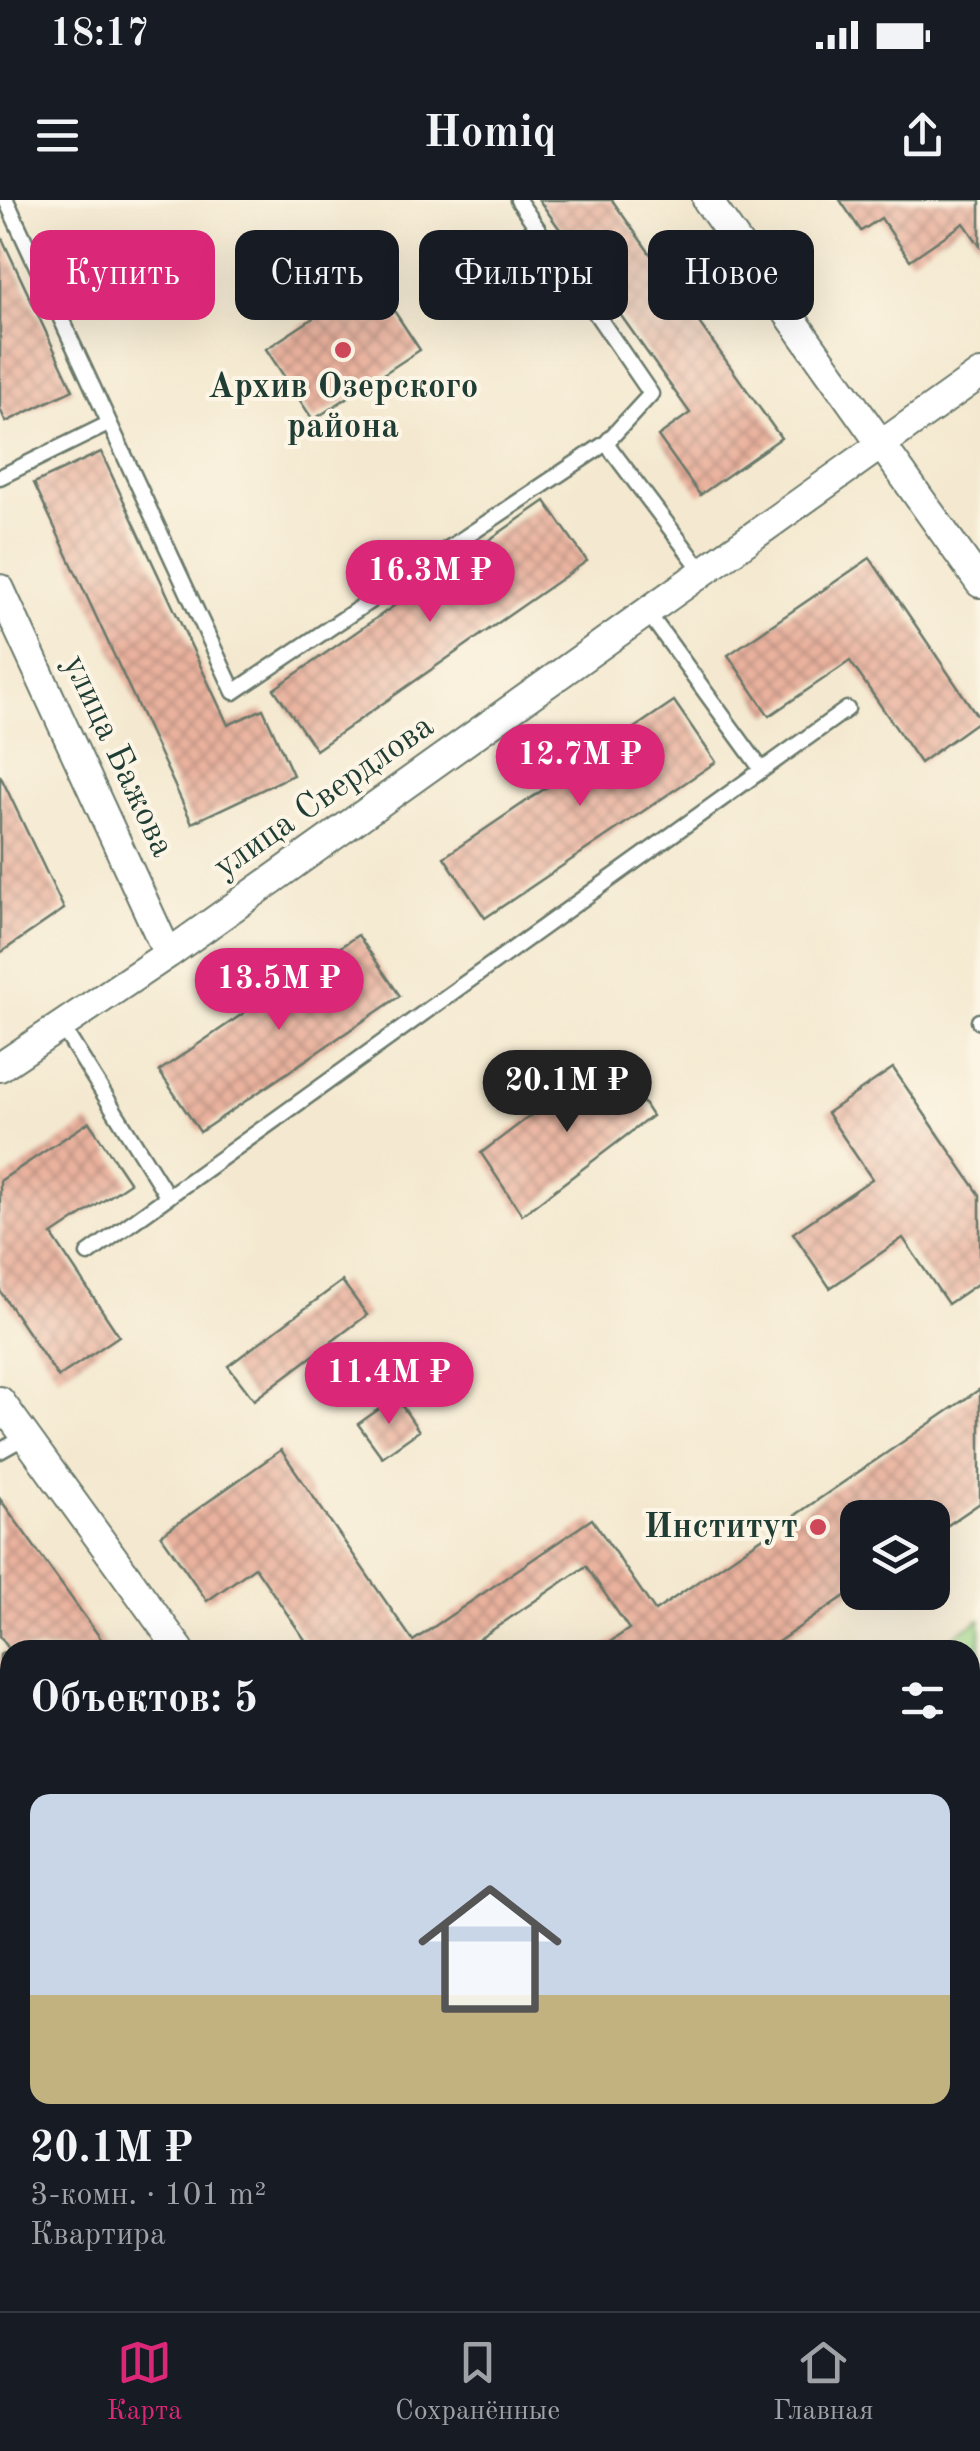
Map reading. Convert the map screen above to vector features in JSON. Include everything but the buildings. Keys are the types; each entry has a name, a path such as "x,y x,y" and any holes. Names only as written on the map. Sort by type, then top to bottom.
{"street":[{"path":"719,204 980,583"},
{"name":"улица Свердлова","path":"0,1067 168,954 980,374"},
{"name":"улица Бажова","path":"0,589 8,628 168,954"},
{"path":"0,1401 173,1640"}],"lane":[{"path":"6,200 234,692 606,443 651,394 518,200"},
{"path":"0,477 108,424"},
{"path":"606,443 703,572"},
{"path":"648,613 762,770"},
{"path":"88,1254 848,709"},
{"path":"62,1025 168,1197"},
{"path":"0,1451 25,1437"}],"green space":[{"path":"980,1619 980,1640 948,1640"}],"place":[{"name":"Архив Озерского района","path":"343,350"},
{"name":"Институт","path":"818,1527"}]}
